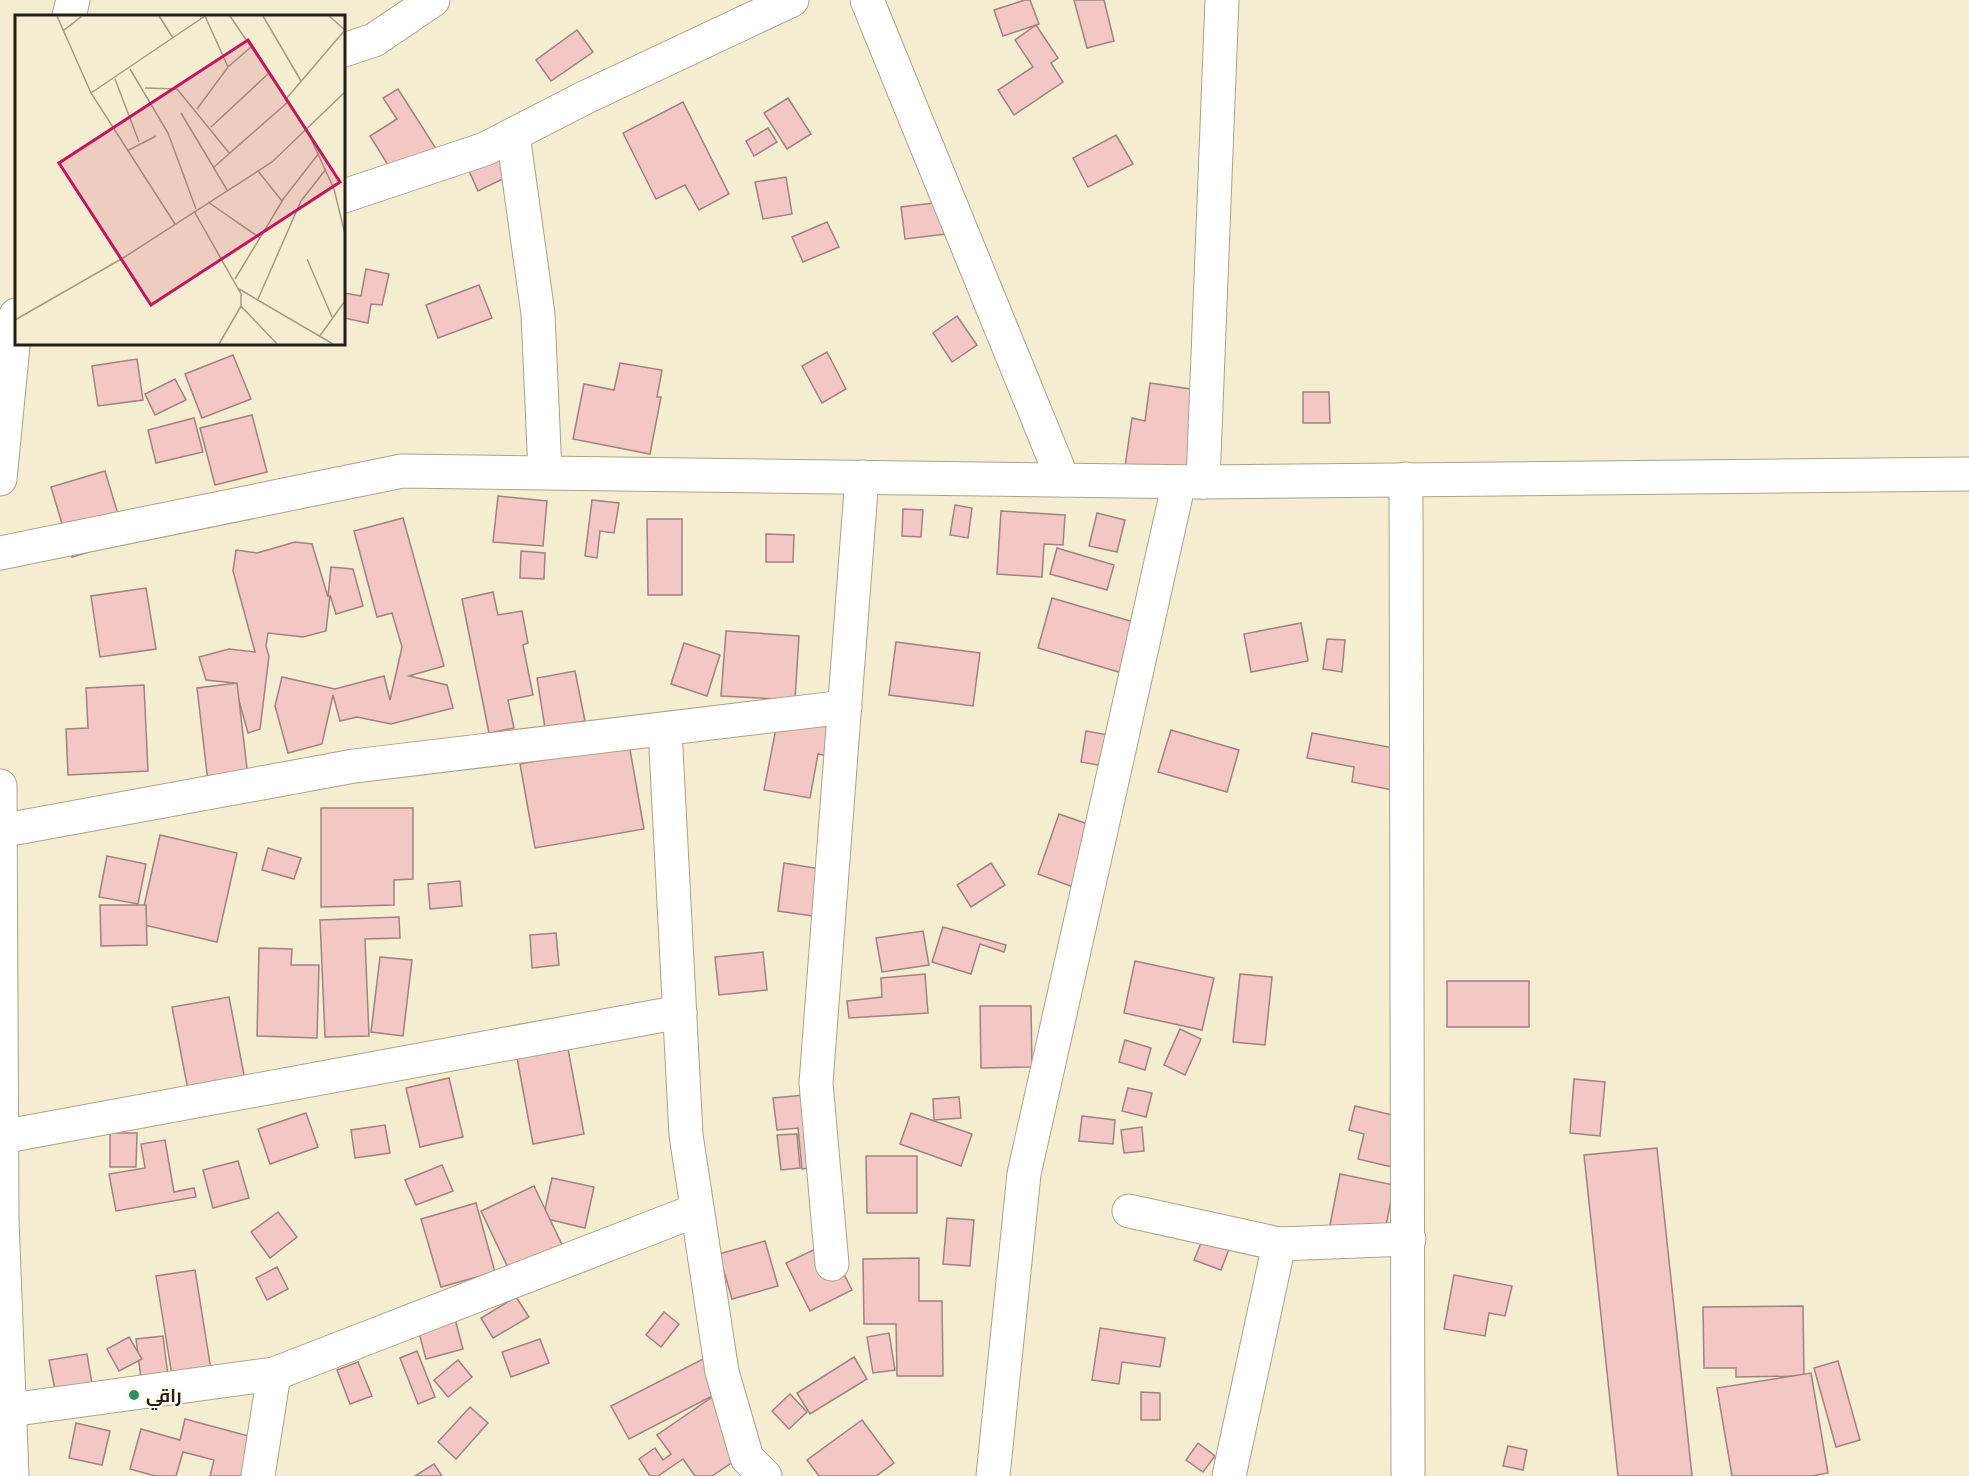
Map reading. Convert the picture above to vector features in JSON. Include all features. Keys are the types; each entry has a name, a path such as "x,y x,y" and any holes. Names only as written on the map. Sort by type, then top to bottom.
{"street":[{"path":"69,15 73,0"},
{"path":"345,50 374,40 433,0"},
{"path":"345,196 485,149 586,97 792,0"},
{"path":"867,0 1063,480"},
{"path":"993,1476 1024,1174 1191,482 1222,0"},
{"path":"513,135 538,314 544,472"},
{"path":"0,479 15,325"},
{"path":"0,553 402,471 1191,482 1969,474"},
{"path":"832,1264 816,1083 862,477"},
{"path":"1406,479 1408,1476"},
{"path":"0,831 354,766 845,707"},
{"path":"665,729 686,1135 722,1372 747,1458 765,1476"},
{"path":"0,786 2,1220 12,1476"},
{"path":"1,1137 680,1012"},
{"path":"10,1410 274,1374 698,1210"},
{"path":"1129,1211 1279,1244 1409,1239"},
{"path":"1229,1476 1279,1244"},
{"path":"258,1476 274,1374"}],"building":[{"path":"1030,0 1039,24 1003,36 994,10"},
{"path":"1074,0 1104,0 1114,41 1087,48"},
{"path":"1036,25 1058,58 1051,63 1063,82 1014,115 998,90 1033,67 1015,40"},
{"path":"577,30 593,52 551,81 536,60"},
{"path":"398,89 440,155 398,181 370,136 397,119 383,98"},
{"path":"788,98 811,134 787,149 764,113"},
{"path":"683,102 729,194 699,210 685,185 656,199 623,133"},
{"path":"768,128 777,142 754,156 746,141"},
{"path":"1116,135 1133,164 1088,187 1073,158"},
{"path":"515,149 525,168 478,191 469,171"},
{"path":"786,177 792,214 763,219 755,182"},
{"path":"950,201 954,233 905,239 901,207"},
{"path":"827,222 839,247 803,262 792,237"},
{"path":"366,269 389,274 382,305 371,304 368,323 345,318 345,293 361,296"},
{"path":"479,285 492,318 438,338 426,305"},
{"path":"957,316 977,345 952,362 933,333"},
{"path":"827,352 846,389 822,403 802,366"},
{"path":"233,355 251,399 202,418 185,374"},
{"path":"137,359 143,400 98,406 92,366"},
{"path":"620,363 662,370 657,397 661,397 650,454 573,439 584,384 614,390"},
{"path":"175,379 186,400 155,415 145,394"},
{"path":"1150,383 1211,392 1198,477 1125,467 1132,418 1145,421"},
{"path":"1303,392 1329,392 1330,423 1303,423"},
{"path":"252,415 267,472 215,485 200,428"},
{"path":"194,418 203,452 156,463 148,430"},
{"path":"105,471 126,541 72,557 51,487"},
{"path":"498,496 547,501 543,546 493,542"},
{"path":"592,500 619,503 614,533 600,531 597,558 585,556"},
{"path":"955,505 972,508 968,538 950,535"},
{"path":"903,509 923,510 921,537 902,536"},
{"path":"1001,511 1065,515 1063,545 1044,544 1042,577 997,574"},
{"path":"1097,513 1125,520 1117,552 1089,546"},
{"path":"403,518 444,666 409,676 447,685 453,708 391,724 357,717 340,721 333,695 322,744 288,753 275,706 282,677 335,689 384,676 390,700 402,647 392,613 377,617 354,531"},
{"path":"647,519 682,519 682,595 648,595"},
{"path":"766,534 794,535 793,562 766,562"},
{"path":"295,542 312,544 328,597 331,567 353,569 363,606 336,614 330,595 326,631 303,637 268,633 266,646 269,656 260,729 248,733 234,683 206,680 199,657 229,649 255,652 233,571 236,550 257,553"},
{"path":"1057,548 1114,565 1107,590 1050,574"},
{"path":"521,551 545,553 544,579 520,578"},
{"path":"146,588 156,649 100,657 91,596"},
{"path":"493,592 498,615 522,611 528,643 523,645 533,695 508,700 514,728 489,733 462,599"},
{"path":"1052,598 1137,623 1122,673 1038,648"},
{"path":"1301,623 1308,661 1251,672 1244,634"},
{"path":"726,631 799,636 795,700 721,696"},
{"path":"1327,639 1345,640 1342,672 1323,669"},
{"path":"896,642 980,653 973,706 889,695"},
{"path":"684,643 720,655 707,696 671,684"},
{"path":"575,671 585,721 545,728 537,678"},
{"path":"237,683 248,777 208,782 197,688"},
{"path":"144,685 148,771 68,775 66,729 88,728 86,688"},
{"path":"778,718 844,730 839,758 818,754 810,798 764,790"},
{"path":"1171,730 1239,750 1227,792 1158,772"},
{"path":"1086,731 1120,737 1115,768 1081,762"},
{"path":"1312,733 1405,750 1398,791 1352,782 1354,767 1307,758"},
{"path":"629,744 644,829 535,848 520,764"},
{"path":"321,808 413,808 413,879 394,880 394,905 321,907"},
{"path":"1059,814 1105,830 1084,891 1038,874"},
{"path":"160,835 237,853 217,942 140,924"},
{"path":"268,848 301,858 294,879 262,870"},
{"path":"107,856 146,864 138,904 99,897"},
{"path":"784,863 833,871 827,918 778,911"},
{"path":"991,863 1005,885 971,907 957,885"},
{"path":"460,881 462,906 430,909 428,884"},
{"path":"100,905 146,905 147,945 101,946"},
{"path":"399,917 400,938 365,939 369,1036 325,1037 320,920"},
{"path":"943,927 1006,945 1004,952 980,944 971,974 932,962"},
{"path":"923,931 929,965 882,972 876,938"},
{"path":"556,933 559,965 532,968 530,935"},
{"path":"259,948 292,949 291,965 319,965 317,1038 257,1036"},
{"path":"763,952 767,990 719,995 715,957"},
{"path":"380,957 412,960 403,1036 371,1032"},
{"path":"1135,961 1214,978 1202,1030 1124,1013"},
{"path":"925,974 928,1013 849,1018 847,1001 882,997 881,978"},
{"path":"1240,974 1272,977 1265,1045 1233,1042"},
{"path":"1447,981 1529,981 1529,1027 1447,1027"},
{"path":"229,997 245,1080 188,1090 172,1007"},
{"path":"980,1006 1031,1006 1032,1067 981,1068"},
{"path":"1180,1029 1201,1039 1185,1075 1164,1065"},
{"path":"1125,1040 1151,1048 1145,1070 1119,1062"},
{"path":"568,1049 584,1134 533,1144 517,1058"},
{"path":"449,1078 463,1137 420,1147 406,1088"},
{"path":"1574,1079 1605,1082 1600,1136 1570,1133"},
{"path":"1128,1088 1152,1093 1146,1117 1122,1111"},
{"path":"826,1093 833,1166 802,1169 798,1128 777,1130 773,1098"},
{"path":"959,1097 961,1118 934,1120 933,1099"},
{"path":"1355,1106 1417,1121 1405,1170 1358,1159 1364,1134 1349,1130"},
{"path":"306,1113 318,1147 270,1164 258,1129"},
{"path":"911,1113 972,1134 961,1166 900,1144"},
{"path":"1082,1116 1115,1120 1113,1144 1079,1141"},
{"path":"385,1125 390,1153 355,1158 351,1130"},
{"path":"1142,1127 1144,1151 1124,1153 1121,1130"},
{"path":"110,1133 137,1133 136,1167 110,1167"},
{"path":"797,1134 800,1168 781,1170 777,1135"},
{"path":"165,1140 174,1192 194,1188 196,1197 116,1211 109,1174 145,1168 141,1144"},
{"path":"1657,1148 1692,1476 1618,1476 1584,1155"},
{"path":"866,1156 917,1156 917,1213 867,1213"},
{"path":"238,1161 249,1198 213,1208 203,1170"},
{"path":"442,1165 453,1191 416,1205 405,1180"},
{"path":"1340,1174 1394,1185 1382,1246 1328,1235"},
{"path":"552,1178 594,1187 585,1228 543,1218"},
{"path":"534,1186 565,1251 512,1276 481,1211"},
{"path":"476,1203 495,1272 441,1287 421,1219"},
{"path":"278,1212 297,1237 270,1258 251,1232"},
{"path":"947,1218 974,1220 970,1266 943,1264"},
{"path":"1203,1238 1229,1249 1221,1270 1194,1260"},
{"path":"765,1241 778,1286 732,1299 719,1254"},
{"path":"828,1243 852,1290 810,1311 786,1263"},
{"path":"919,1258 919,1301 942,1301 943,1376 897,1376 896,1324 864,1324 863,1259"},
{"path":"277,1267 288,1289 267,1300 256,1278"},
{"path":"195,1270 212,1376 173,1382 156,1276"},
{"path":"1454,1275 1512,1286 1505,1316 1489,1313 1485,1336 1444,1329"},
{"path":"516,1297 529,1317 493,1338 481,1318"},
{"path":"1803,1306 1804,1376 1736,1377 1736,1368 1704,1368 1703,1307"},
{"path":"664,1312 679,1324 661,1347 646,1335"},
{"path":"455,1319 463,1349 426,1359 418,1329"},
{"path":"1100,1328 1165,1338 1160,1367 1122,1362 1119,1384 1092,1380"},
{"path":"889,1333 895,1370 873,1373 867,1337"},
{"path":"163,1336 169,1384 142,1387 136,1339"},
{"path":"129,1337 142,1359 119,1371 107,1349"},
{"path":"540,1339 549,1363 511,1377 502,1352"},
{"path":"417,1351 435,1397 418,1404 400,1358"},
{"path":"87,1354 92,1384 55,1390 49,1360"},
{"path":"854,1357 867,1379 810,1414 797,1393"},
{"path":"705,1358 722,1391 629,1439 611,1406"},
{"path":"458,1360 472,1377 448,1397 434,1380"},
{"path":"1838,1361 1860,1440 1836,1447 1814,1368"},
{"path":"358,1362 372,1396 350,1404 337,1370"},
{"path":"1811,1373 1828,1473 1812,1476 1732,1476 1717,1388"},
{"path":"721,1391 758,1445 712,1476 695,1476 683,1459 658,1476 650,1476 639,1459 655,1448 663,1460 671,1454 657,1435"},
{"path":"1141,1392 1160,1393 1160,1420 1141,1420"},
{"path":"790,1394 807,1412 789,1429 772,1411"},
{"path":"470,1407 488,1423 456,1459 438,1442"},
{"path":"185,1419 256,1438 245,1476 210,1476 214,1460 183,1452 176,1476 155,1476 130,1469 141,1429 180,1440"},
{"path":"862,1420 894,1463 876,1476 819,1476 807,1460"},
{"path":"76,1423 110,1431 102,1465 69,1458"},
{"path":"1198,1443 1215,1456 1203,1472 1186,1460"},
{"path":"1508,1446 1527,1450 1523,1470 1503,1466"},
{"path":"434,1464 442,1476 415,1476"}],"place":[{"name":"راقي","path":"134,1395"}]}
